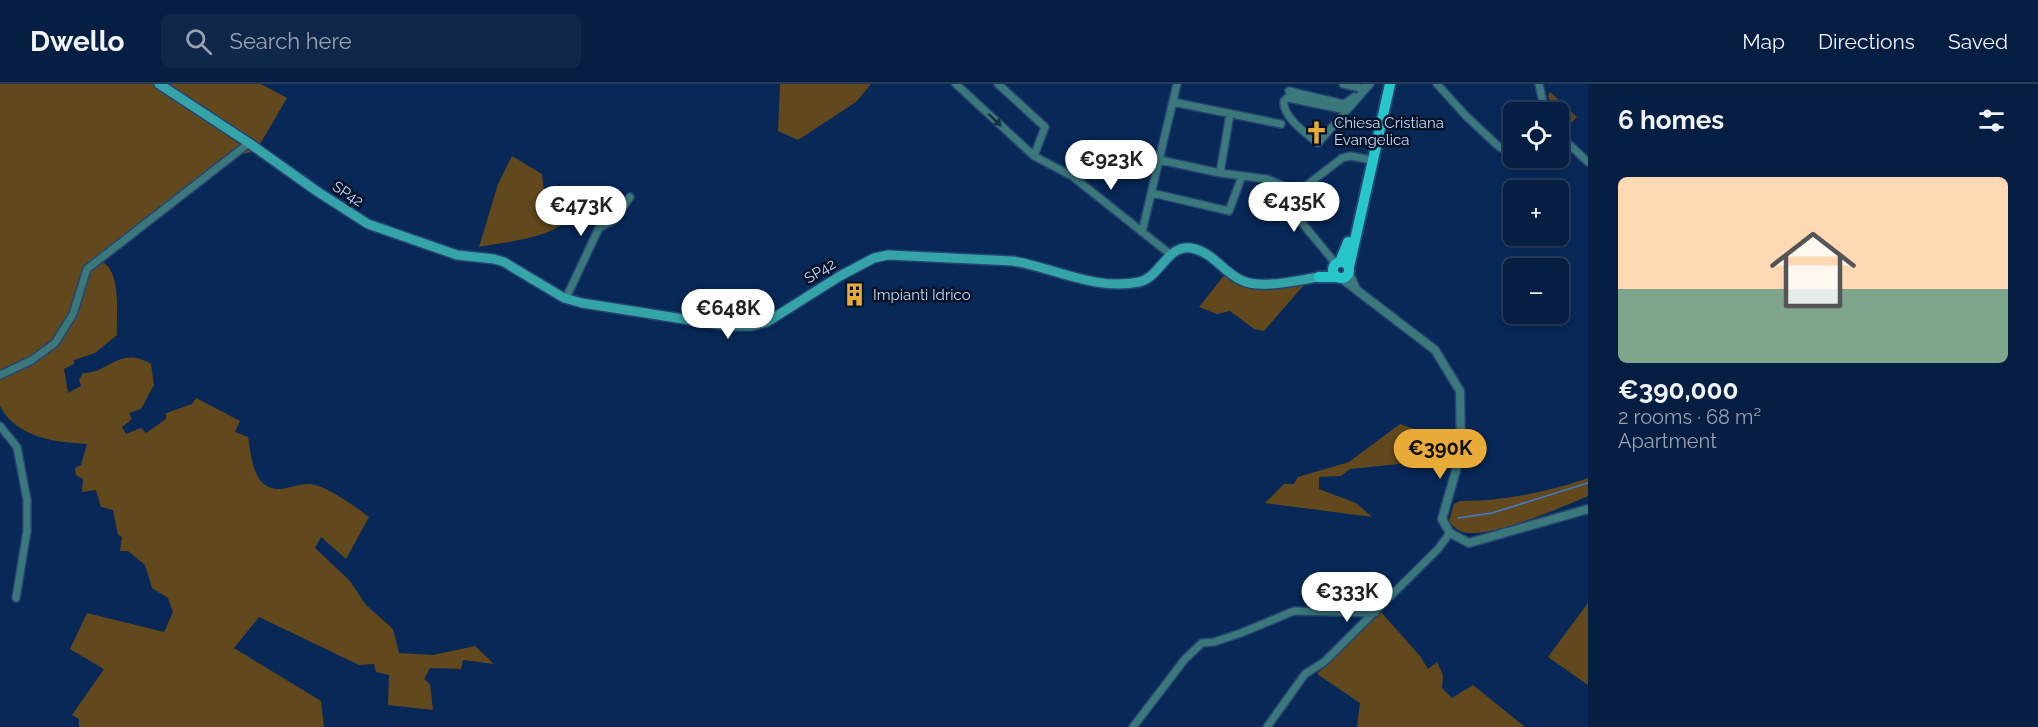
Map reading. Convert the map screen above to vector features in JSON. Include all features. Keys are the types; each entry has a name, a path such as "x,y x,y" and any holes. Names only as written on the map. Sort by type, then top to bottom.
{"main road":[{"name":"SP42","path":"159,84 368,224 457,255 494,259 566,298 593,305 739,327 767,322 840,276 874,258 888,255 1013,261 1030,264 1073,279 1126,283 1146,280 1170,254"},
{"path":"1341,270 1384,84"},
{"path":"1341,270 1390,84"},
{"path":"1170,254 1183,248 1203,252 1241,280 1254,284 1318,277 1341,270"}],"street":[{"path":"956,84 1034,156 1072,176 1170,254"},
{"path":"998,84 1045,127 1034,156"},
{"path":"1142,232 1177,84"},
{"path":"1343,84 1367,86"},
{"path":"1437,84 1466,116 1496,144 1503,147"},
{"path":"1539,84 1543,102"},
{"path":"1288,91 1344,104 1367,86"},
{"path":"1346,110 1287,98 1283,106 1299,127 1318,143 1367,86"},
{"path":"1173,102 1281,124"},
{"path":"1220,173 1230,114"},
{"path":"0,375 32,360 55,343 73,314 87,269 249,143"},
{"path":"1569,144 1588,162"},
{"path":"1289,207 1298,192 1342,158 1350,156 1366,159"},
{"path":"1160,160 1220,173 1267,179 1298,192"},
{"path":"1152,193 1229,211 1242,176"},
{"path":"1283,186 1289,207 1356,289 1435,350 1460,391 1461,453 1442,519 1450,533 1469,543 1588,509"},
{"path":"566,298 599,228 614,220 630,196"},
{"path":"0,426 17,447 27,500 27,531 16,598"},
{"path":"1267,727 1305,674 1324,662 1375,613 1438,549 1450,533"},
{"path":"1133,727 1185,659 1202,643 1214,642 1242,633 1294,611 1375,613"}],"shaded area":[{"path":"0,84 155,84 252,152 241,154 163,210 103,262 109,268 116,285 117,335 95,353 74,360 74,364 64,369 68,393 81,386 79,380 83,373 92,372 122,359 140,359 151,364 154,385 141,409 129,413 132,419 122,427 126,434 141,428 146,433 166,419 166,413 192,404 196,398 240,421 235,432 248,437 255,471 264,484 271,488 281,489 305,484 315,485 340,497 369,517 346,559 321,537 315,548 350,581 366,605 393,629 399,653 433,655 475,646 494,664 463,660 461,669 430,668 424,679 430,684 433,710 388,705 389,675 376,672 374,664 359,665 259,617 234,648 321,701 324,727 79,727 79,719 72,715 104,669 70,649 87,613 164,632 173,612 168,598 152,588 145,565 128,551 120,551 122,537 118,535 113,510 101,507 96,490 82,492 83,479 76,475 75,468 81,465 87,444 49,440 26,432 7,417 0,406"},
{"path":"163,84 261,84 287,98 260,144 261,150"},
{"path":"780,84 871,84 856,102 798,140 778,131"},
{"path":"1550,92 1561,102 1550,102 1548,96"},
{"path":"1569,110 1577,117 1569,125"},
{"path":"512,156 542,174 544,192 569,206 572,214 556,229 543,234 479,247 498,184"},
{"path":"1226,273 1250,287 1303,282 1304,285 1264,331 1254,329 1230,311 1217,314 1199,307"},
{"path":"1400,424 1417,430 1418,456 1409,463 1350,469 1341,476 1319,477 1319,489 1356,503 1372,517 1265,503 1284,484 1294,484 1298,477 1349,462"},
{"path":"1588,478 1588,496 1546,514 1512,525 1495,530 1468,533 1457,529 1449,521 1454,504 1460,501 1491,500 1525,495"},
{"path":"1588,603 1588,685 1548,657"},
{"path":"1381,612 1420,656 1428,669 1437,662 1443,675 1442,688 1452,698 1473,685 1525,727 1357,727 1360,703 1317,674"}],"waterway":[{"path":"1458,518 1492,513 1588,483"}],"place":[{"name":"Chiesa Cristiana Evangelica","path":"1316,132"},
{"name":"Impianti Idrico","path":"855,295"}]}
